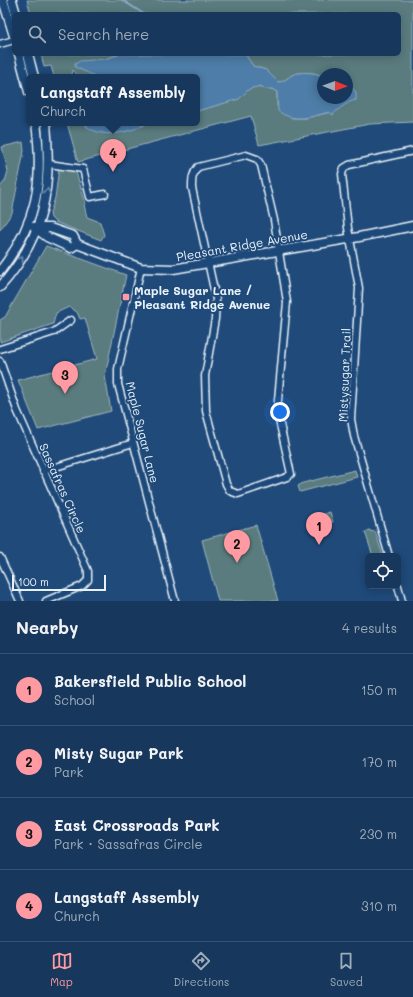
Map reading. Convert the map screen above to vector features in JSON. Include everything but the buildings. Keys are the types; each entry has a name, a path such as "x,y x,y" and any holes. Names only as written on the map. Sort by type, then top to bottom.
{"main road":[{"path":"3,0 12,29"},
{"path":"12,0 15,12"},
{"path":"20,56 26,81"},
{"path":"29,56 33,74"},
{"path":"0,271 16,249 28,224 33,208 39,180 39,144 36,126"},
{"path":"0,287 25,254 44,204 48,185 49,164 46,126"},
{"name":"Pleasant Ridge Avenue","path":"28,224 36,228 50,228 73,236 77,244 141,268 173,270 350,239 413,226"}],"street":[{"path":"0,44 12,41"},
{"name":"Mistysugar Trail","path":"388,553 354,436 351,419 359,288 342,181 344,168 349,165 413,151"},
{"path":"246,154 257,159 261,165 279,251 287,302 277,411 291,474 287,477 238,494 230,492 226,484 206,411 205,376 215,319 216,299 210,264 192,188 193,173 198,167 246,154"},
{"path":"49,164 83,169 90,197 105,194"},
{"name":"Maple Sugar Lane","path":"141,268 118,369 118,384 175,601"},
{"path":"0,350 54,332 71,320"},
{"name":"Sassafras Circle","path":"0,361 17,410 88,571 88,580 82,586 46,601"},
{"path":"43,471 133,443"},
{"path":"0,557 20,601"},
{"path":"399,589 402,601"}],"green space":[{"path":"27,0 413,0 413,122 370,124 259,145 251,116 78,162 68,126 200,126 200,110 238,99 249,89 257,86 272,89 277,92 277,106 292,118 306,118 335,111 346,104 353,104 353,100 356,100 353,94 353,68 317,68 317,74 299,73 292,75 284,81 278,82 266,70 253,66 246,56 401,56 401,12 30,12"},
{"path":"41,56 115,56 105,59 92,74 76,74 73,70 72,74 53,74 51,66 44,67"},
{"path":"23,142 24,151 12,213 0,230 0,187 5,181 8,171 2,147"},
{"path":"59,168 76,172 86,204 84,205 87,217 100,222 104,235 101,240 55,222 51,218 50,213 55,198"},
{"path":"46,246 126,275 105,376 111,411 38,430 18,380 97,359 85,318 80,319 77,312 69,307 56,313 53,324 0,342 0,320 5,317"},
{"path":"355,470 357,477 300,492 298,486 303,483"},
{"path":"330,512 333,522 317,527 316,517"},
{"path":"256,525 278,601 218,601 202,540"},
{"path":"370,530 371,532 375,531 382,553 372,553 365,532"}],"water":[{"path":"115,56 246,56 253,66 266,70 278,82 284,81 296,74 308,72 317,74 317,104 348,104 333,115 329,112 303,118 290,117 278,111 277,92 272,89 265,89 261,86 249,89 239,99 200,110 200,74 90,74 75,67 75,64 80,61 105,59"},
{"path":"353,89 356,92 356,100 353,101"},
{"path":"87,126 142,126 114,134 105,134 90,129"}],"waterway":[{"path":"122,0 141,12"}],"place":[{"name":"Langstaff Assembly","path":"113,172"},
{"name":"Maple Sugar Lane / Pleasant Ridge Avenue","path":"126,297"},
{"name":"East Crossroads Park","path":"65,394"},
{"name":"Bakersfield Public School","path":"319,545"},
{"name":"Misty Sugar Park","path":"237,563"}]}
